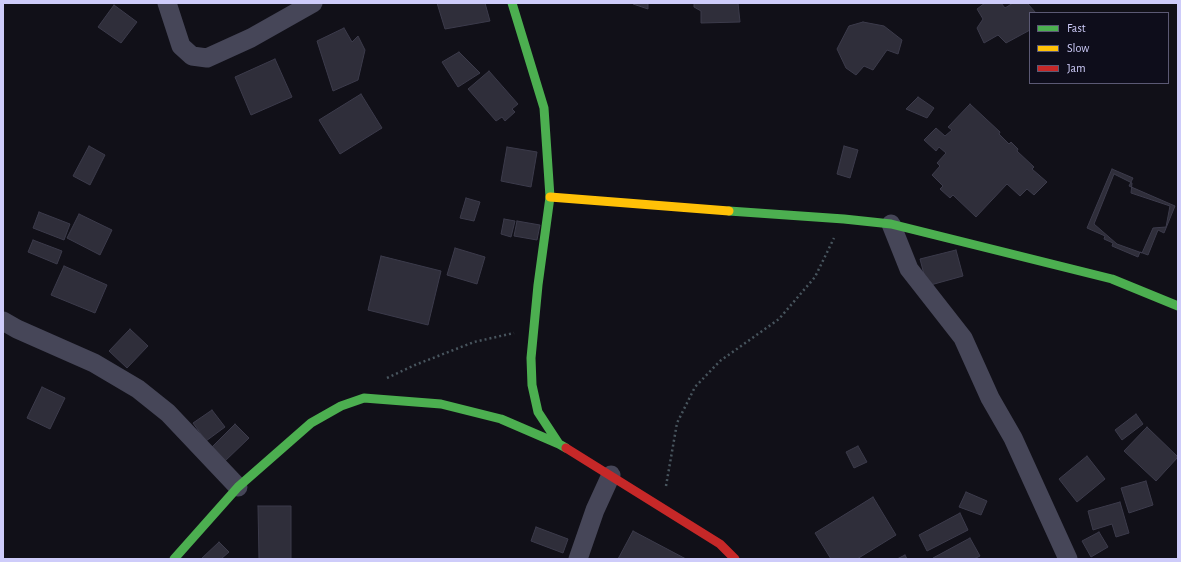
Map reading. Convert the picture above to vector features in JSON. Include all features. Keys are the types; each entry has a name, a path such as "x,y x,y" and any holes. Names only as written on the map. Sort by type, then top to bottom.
{"street":[{"path":"167,3 181,46 192,56 207,58 250,38 313,3"},
{"path":"512,3 544,108 550,197 538,285 531,358 532,386 538,412 559,444"},
{"path":"550,197 693,209 844,219 891,224 1112,278 1178,306"},
{"path":"891,224 909,269 963,338 990,398 1013,438 1068,559"},
{"path":"3,322 17,330 94,363 138,389 168,413 238,487"},
{"path":"174,559 238,487 311,423 341,406 364,398 441,404 501,419 559,444 720,544 735,559"},
{"path":"578,559 595,510 611,475"}],"path":[{"path":"662,508 677,423 695,387 720,361 779,319 815,277 844,219"},
{"path":"364,398 388,378 415,365 474,342 534,328"}],"building":[{"path":"437,3 485,3 490,21 445,29"},
{"path":"632,3 648,3 648,9 633,4"},
{"path":"694,3 738,3 740,22 701,23 701,11 694,7"},
{"path":"985,3 1001,3 1005,8 1013,3 1027,3 1035,12 1029,12 1029,31 1006,43 998,35 984,43 977,28 983,19 977,9"},
{"path":"114,5 137,22 121,43 98,27"},
{"path":"863,22 884,26 902,40 898,54 887,50 873,70 864,66 856,75 846,68 837,49 849,26"},
{"path":"344,28 352,42 358,36 365,50 358,80 333,91 317,41"},
{"path":"459,52 480,73 458,87 442,62"},
{"path":"275,59 292,97 251,115 235,77"},
{"path":"489,71 518,104 512,109 515,112 505,121 502,117 496,121 468,89"},
{"path":"361,94 382,128 340,154 319,120"},
{"path":"918,97 934,108 927,118 906,109"},
{"path":"970,104 1000,132 999,134 1009,144 1011,142 1018,149 1017,151 1034,167 1032,169 1047,182 1034,195 1027,189 1020,196 1007,184 976,217 953,195 950,198 940,189 943,186 932,175 940,166 937,163 946,153 939,147 936,151 924,140 936,128 945,136 952,130 948,127"},
{"path":"89,146 105,155 90,185 73,176"},
{"path":"844,146 858,150 850,178 837,174"},
{"path":"507,147 537,152 531,187 501,181"},
{"path":"1112,169 1133,178 1129,186 1175,206 1164,233 1158,230 1148,255 1140,252 1138,257 1112,246 1113,243 1104,239 1105,236 1087,228"},
{"path":"1114,174 1132,183 1131,193 1170,206 1166,227 1153,228 1142,253 1117,244 1094,224"},
{"path":"466,198 480,202 474,221 460,218"},
{"path":"39,212 70,224 64,240 33,228"},
{"path":"79,214 112,230 100,255 67,238"},
{"path":"504,219 515,221 511,237 501,234"},
{"path":"517,221 540,225 537,240 514,236"},
{"path":"33,240 62,251 57,264 28,252"},
{"path":"455,248 485,257 477,284 447,275"},
{"path":"956,250 963,276 927,286 920,259"},
{"path":"381,256 441,271 428,325 368,310"},
{"path":"64,266 107,285 95,313 51,295"},
{"path":"130,329 148,346 127,368 109,351"},
{"path":"42,387 65,398 50,429 27,418"},
{"path":"212,410 225,427 206,441 193,423"},
{"path":"1136,414 1143,424 1122,440 1115,430"},
{"path":"235,424 249,438 224,462 211,448"},
{"path":"1147,427 1178,457 1156,481 1124,451"},
{"path":"858,446 867,462 854,468 846,452"},
{"path":"1087,456 1105,479 1077,502 1059,479"},
{"path":"1146,481 1153,505 1129,513 1121,488"},
{"path":"966,492 987,501 981,515 959,507"},
{"path":"873,497 896,535 857,559 831,559 815,533"},
{"path":"1120,502 1129,533 1116,537 1112,524 1093,530 1088,511"},
{"path":"258,506 291,506 291,559 259,559"},
{"path":"960,513 968,530 927,551 919,535"},
{"path":"536,527 568,539 563,553 531,541"},
{"path":"633,531 686,559 618,559"},
{"path":"1099,532 1108,547 1091,557 1082,541"},
{"path":"970,538 980,556 974,559 933,558"},
{"path":"219,542 229,552 221,559 201,559"},
{"path":"905,555 907,559 897,559"}],"traffic: fast":[{"path":"512,3 544,108 550,197 538,285 531,358 532,385 538,412 559,444 566,448"},
{"path":"729,211 844,219 891,224 1112,279 1178,306"},
{"path":"174,559 238,487 311,423 341,406 364,398 441,404 501,419 559,444"}],"traffic: slow":[{"path":"550,197 729,211"}],"traffic: jam":[{"path":"566,448 720,544 735,559"}]}
